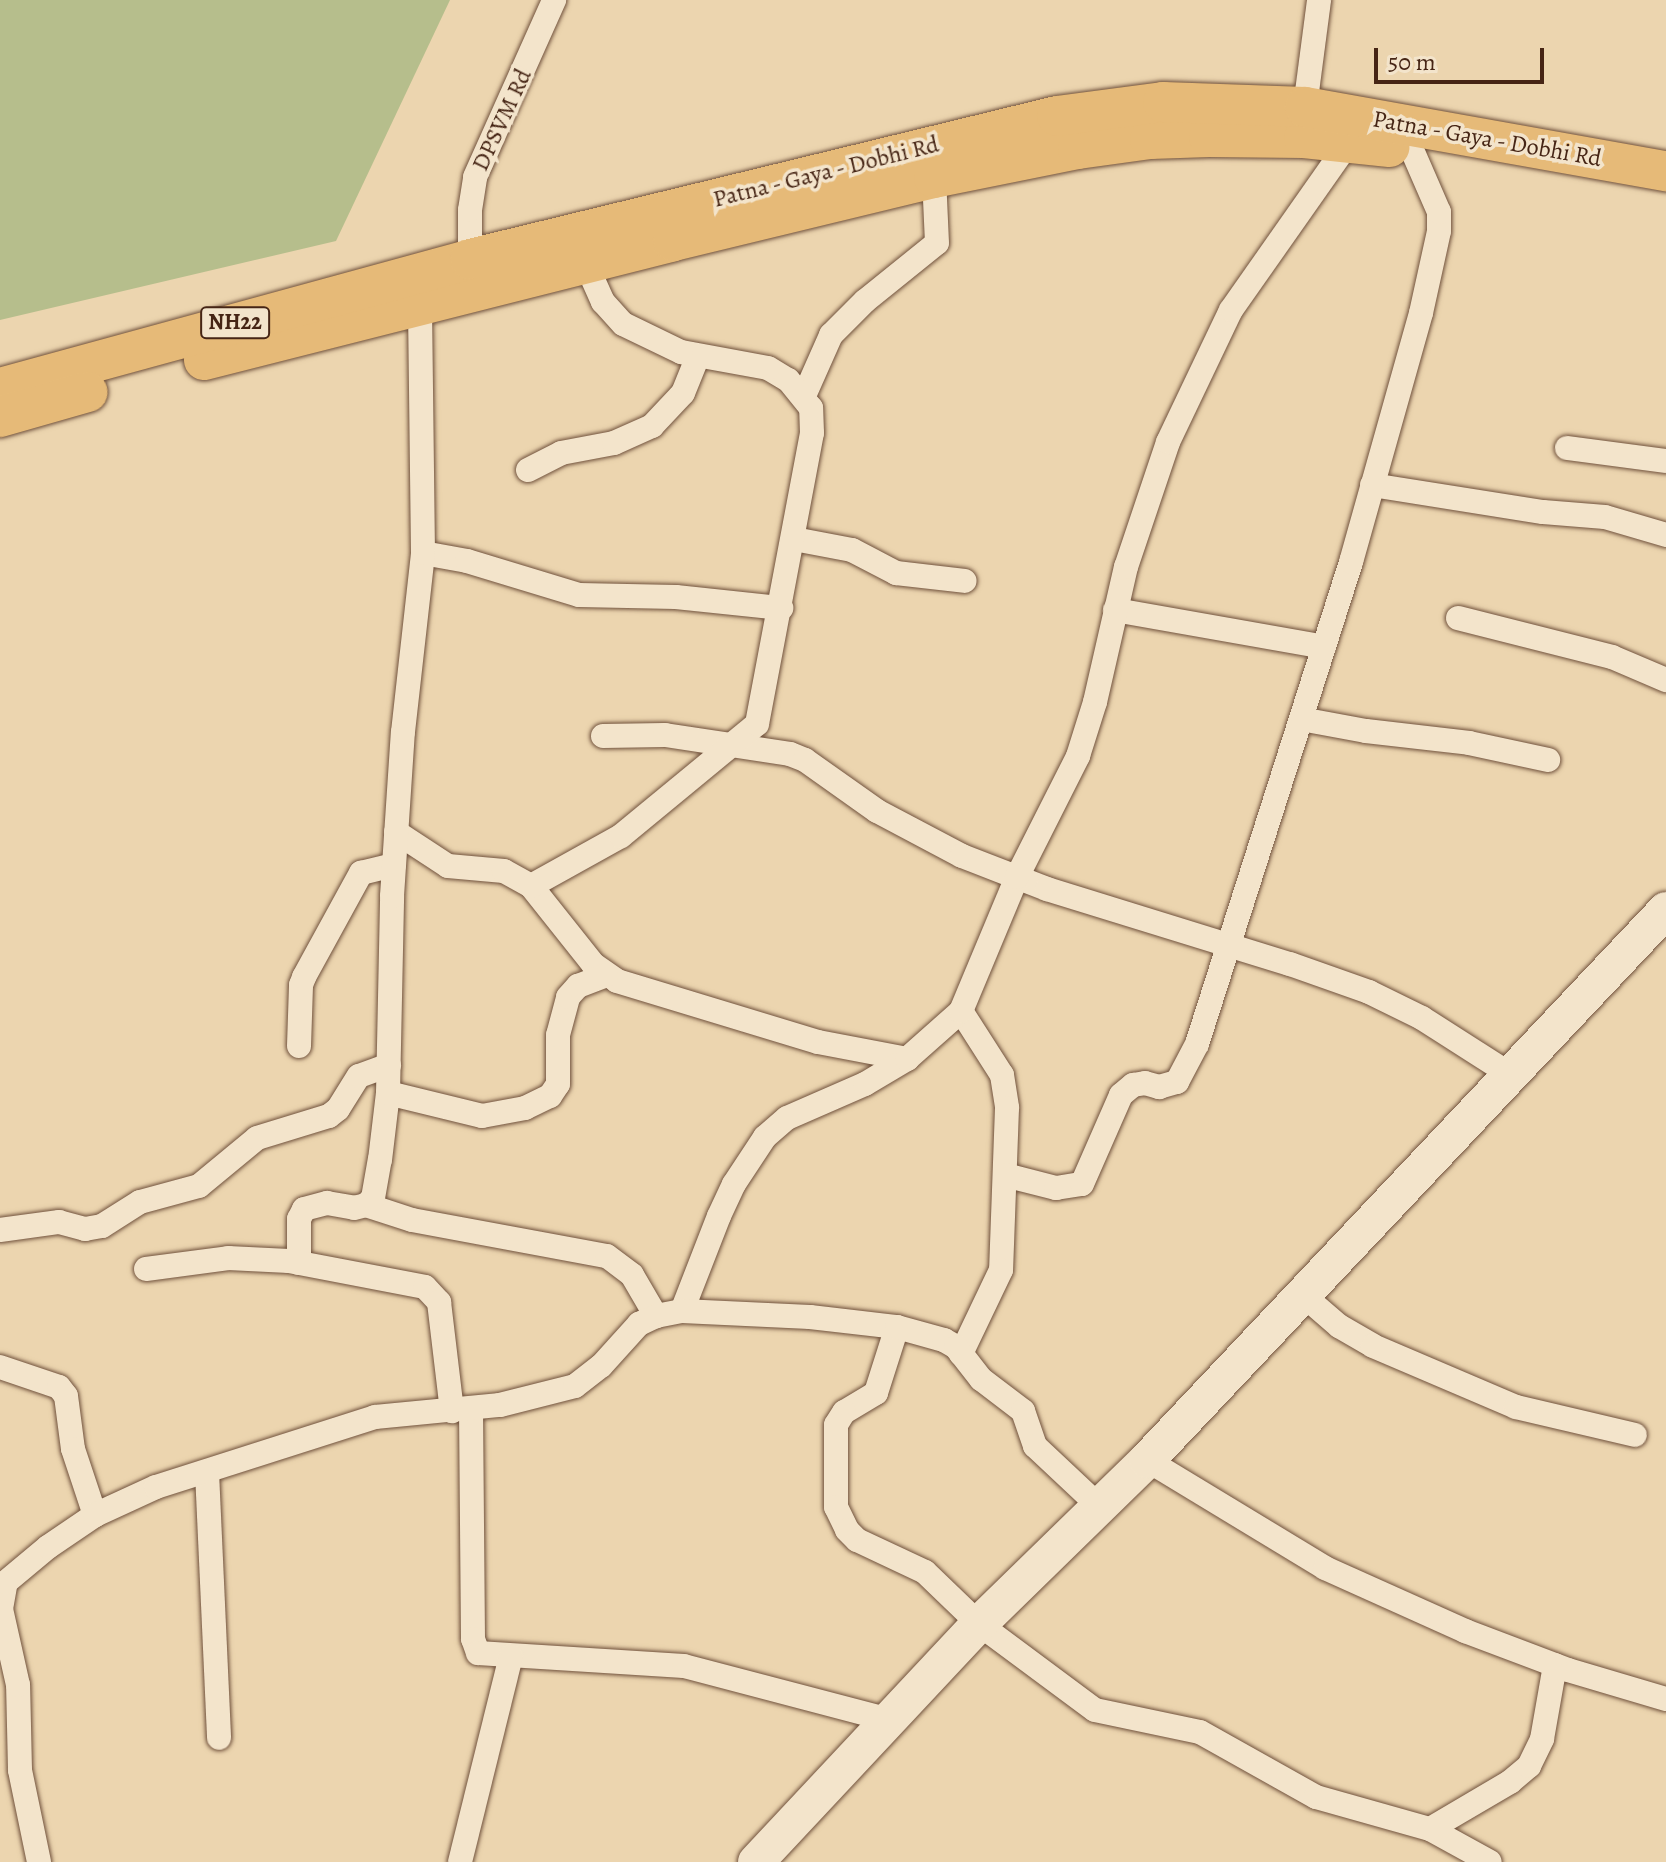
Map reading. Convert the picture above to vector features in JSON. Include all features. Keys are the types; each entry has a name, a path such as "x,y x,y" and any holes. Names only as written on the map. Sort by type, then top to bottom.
{"main road":[{"name":"Patna - Gaya - Dobhi Rd","path":"0,388 470,276 1057,116 1163,102 1305,107 1666,171"},
{"name":"Patna - Gaya - Dobhi Rd","path":"0,417 162,370 420,305 470,276 586,264 934,178 1078,149 1150,139 1256,137 1349,142 1412,150 1666,196"}],"street":[{"name":"DPSVM Rd","path":"470,276 470,210 475,177 485,147 522,78 554,0"},
{"path":"1305,107 1319,0"},
{"path":"682,1311 719,1216 765,1137 787,1118 865,1084 907,1059 961,1011 1017,877 1078,756 1095,702 1115,610 1158,466 1205,362 1245,288 1349,142"},
{"path":"1005,1175 1056,1188 1082,1184 1121,1095 1133,1085 1145,1083 1159,1087 1177,1082 1187,1067 1324,647 1421,313 1439,231 1437,204 1412,150"},
{"path":"804,396 823,350 837,329 937,243 934,178"},
{"path":"531,886 621,836 731,743 748,733 762,712 813,417 804,396 788,380 768,368 681,352 612,315 586,264"},
{"path":"299,1263 299,1219 304,1209 327,1203 354,1208 366,1205 373,1198 378,1180 388,1093 396,832 406,701 423,553 420,305"},
{"path":"528,470 561,453 614,443 652,426 683,393 698,356"},
{"path":"1567,448 1666,461"},
{"path":"1372,485 1543,512 1605,517 1666,535"},
{"path":"794,539 852,550 896,573 965,581"},
{"path":"423,553 467,561 579,595 676,597 781,608"},
{"path":"1115,610 1324,647"},
{"path":"1458,618 1612,657 1666,680"},
{"path":"1301,719 1366,731 1458,741 1548,760"},
{"path":"603,736 642,733 731,743 777,750 805,760 877,811 919,836 1017,877 1396,1003 1511,1075"},
{"path":"396,832 448,866 504,871 531,886 606,975 818,1042 907,1059"},
{"path":"299,1046 304,977 361,873 394,865"},
{"path":"756,1862 979,1624 1147,1460 1666,910"},
{"path":"388,1093 482,1116 525,1108 550,1096 558,1084 558,1035 568,997 578,986 606,975"},
{"path":"961,1011 1002,1075 1007,1108 1001,1270 961,1354"},
{"path":"0,1230 51,1223 85,1229 102,1226 140,1202 199,1186 257,1138 329,1116 338,1109 359,1076 389,1065"},
{"path":"366,1205 412,1220 459,1226 487,1235 607,1256 632,1275 656,1316"},
{"path":"146,1269 228,1258 299,1263 432,1291 439,1302 461,1410 474,1648 484,1655 684,1666 890,1720"},
{"path":"1303,1295 1339,1326 1364,1341 1516,1407 1635,1435"},
{"path":"45,1861 20,1770 18,1685 0,1599 6,1582 48,1547 95,1515 156,1487 356,1422 394,1414 461,1410 534,1399 575,1386 601,1366 639,1324 656,1316 682,1311 772,1314 897,1327 944,1340 961,1354 981,1379 1023,1411 1035,1446 1101,1508"},
{"path":"897,1327 876,1393 844,1412 836,1425 836,1507 847,1530 857,1540 925,1572 979,1624 1095,1710 1200,1732 1316,1797 1430,1829 1490,1862"},
{"path":"0,1367 59,1387 66,1396 73,1449 95,1515"},
{"path":"1147,1460 1325,1568 1465,1631 1555,1665 1666,1699"},
{"path":"207,1472 219,1738"},
{"path":"460,1862 511,1656"},
{"path":"1430,1829 1510,1782 1529,1766 1542,1739 1555,1665"}],"green space":[{"path":"0,0 450,0 336,241 0,320"}]}
